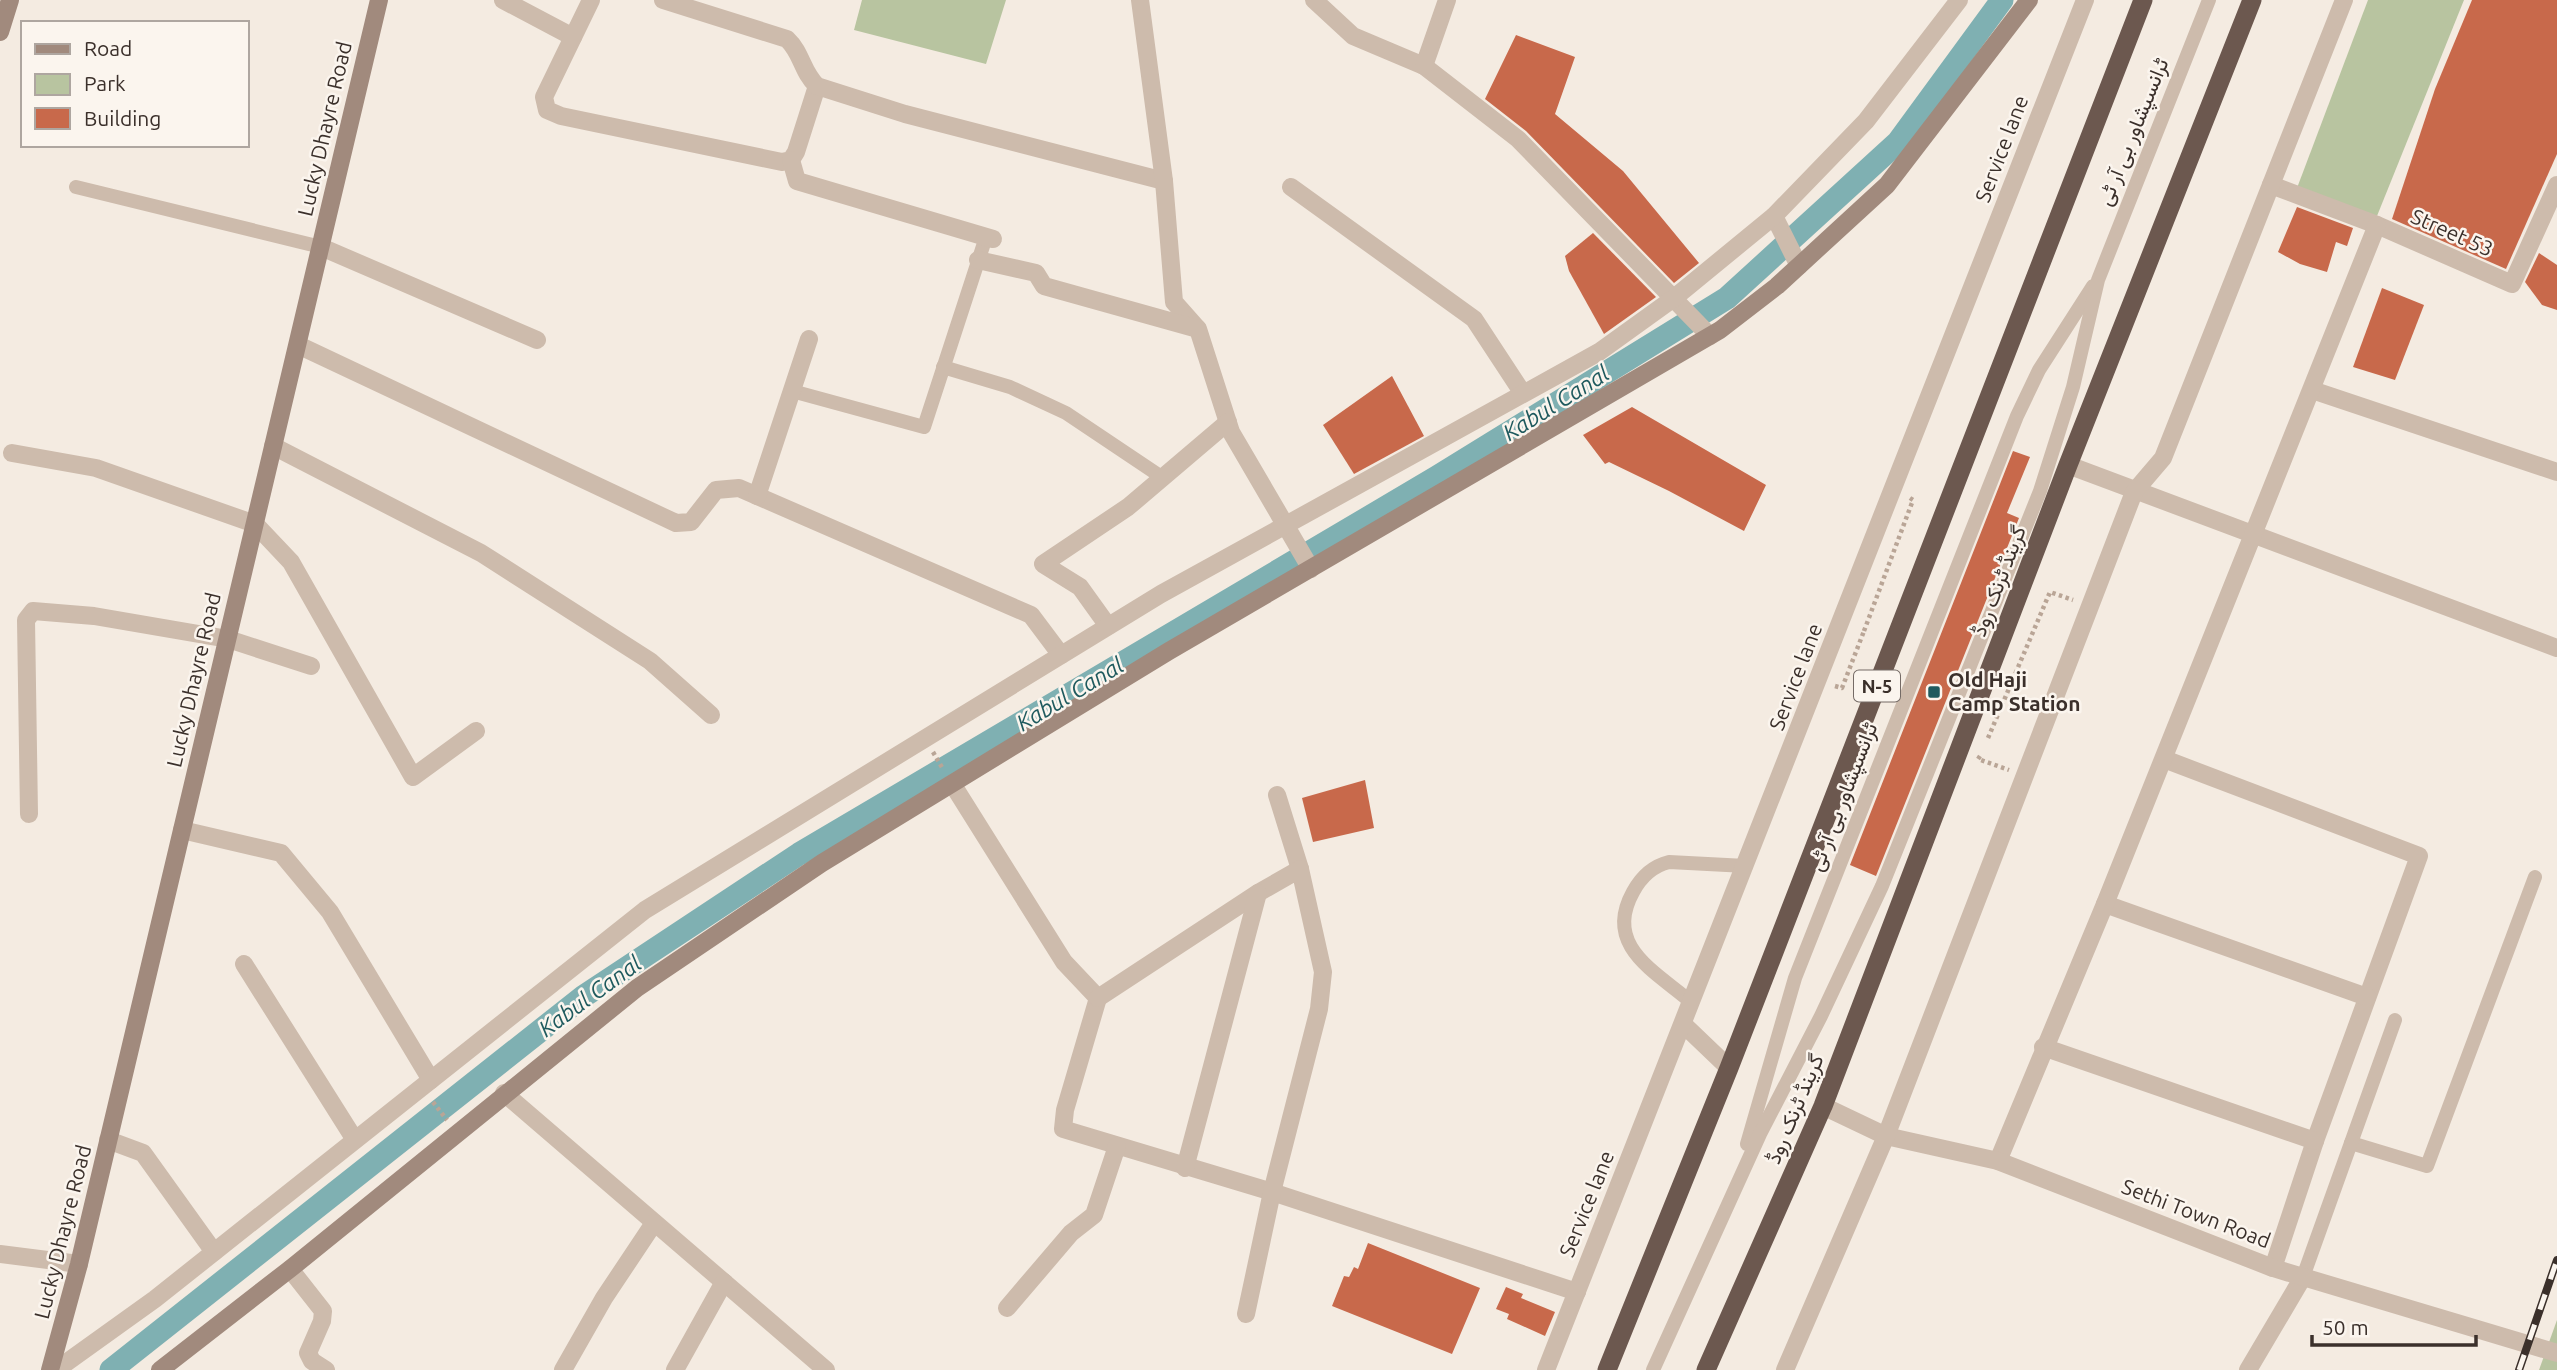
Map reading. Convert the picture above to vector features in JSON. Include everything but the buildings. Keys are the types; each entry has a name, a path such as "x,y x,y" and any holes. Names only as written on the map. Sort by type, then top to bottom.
{"highway":[{"name":"N-5","path":"1606,1370 1729,1068 2143,0"},
{"name":"گرینڈ ٹرنک روڈ","path":"1706,1370 1823,1106 2068,465 2252,0"}],"main road":[{"path":"0,32 10,0"},
{"name":"Lucky Dhayre Road","path":"53,1370 380,0"},
{"path":"160,1370 290,1269 504,1093 637,988 822,863 1169,652 1707,333 1887,185 2029,0"}],"street":[{"path":"503,0 573,37"},
{"path":"592,0 544,97 547,110 782,162 791,160"},
{"path":"663,0 788,38 798,50 807,77 817,86 905,114 1164,181"},
{"path":"1139,0 1164,181 1174,302 1198,329 1228,422 1311,568"},
{"path":"1314,0 1353,36 1424,66 1464,101 1518,139 1707,333"},
{"path":"1424,66 1447,0"},
{"path":"53,1370 155,1299 645,910 1108,626 1522,392 1599,352 1676,301 1776,219 1866,121 1959,0"},
{"name":"Service lane","path":"1546,1370 2085,0"},
{"path":"1785,1370 1886,1136 2134,492 2163,458 2344,0"},
{"path":"817,86 791,160 797,181 990,238"},
{"name":"Street 53","path":"2271,185 2377,225 2512,284 2557,185"},
{"path":"1291,187 1474,319 1522,392"},
{"path":"1776,219 1796,260"},
{"path":"1998,1161 2164,759 2377,225"},
{"path":"320,247 537,340"},
{"path":"978,260 1036,274 1044,286 1198,329"},
{"path":"757,496 810,339"},
{"path":"298,345 676,523 691,522 716,490 739,488 1031,615 1061,655"},
{"path":"2312,390 2557,472"},
{"path":"1108,626 1080,587 1043,564 1128,507 1228,422"},
{"path":"273,446 481,553 650,661 711,715"},
{"path":"12,453 96,468 255,524 291,562 413,777 476,731"},
{"path":"2068,465 2253,537 2557,648"},
{"path":"29,814 26,620 33,611 94,616 228,639 311,666"},
{"path":"2164,759 2419,856 2315,1141 2273,1268"},
{"path":"953,785 1063,962 1098,998"},
{"path":"1246,1314 1272,1192 1319,1009 1323,972 1300,869 1277,794"},
{"path":"182,830 281,853 330,912 427,1083"},
{"path":"1300,869 1258,893 1098,998 1065,1110 1063,1129 1272,1192 1577,1292"},
{"path":"1185,1167 1258,893"},
{"path":"2105,904 2367,997"},
{"path":"244,964 355,1140"},
{"path":"1683,1024 1729,1068"},
{"path":"2043,1047 2315,1141"},
{"path":"504,1093 826,1370"},
{"name":"Sethi Town Road","path":"1823,1106 1886,1136 1998,1161 2273,1268 2557,1353"},
{"path":"108,1140 143,1153 214,1252"},
{"path":"1007,1308 1071,1233 1094,1215 1117,1146"},
{"path":"564,1370 604,1298 654,1223"},
{"path":"0,1254 79,1264"},
{"path":"290,1269 323,1311 322,1321 308,1353 312,1361 326,1370"},
{"path":"2248,1370 2303,1278"},
{"path":"675,1370 724,1282"}],"lane":[{"name":"ٹرانسپشاور بی آر ٹی","path":"1653,1370 1733,1193 1867,920 2040,491 2073,387 2098,279 2209,0"},
{"path":"76,187 320,247"},
{"path":"792,391 924,427 978,260 990,238"},
{"name":"ٹرانسپشاور بی آر ٹی","path":"1733,1193 1795,978 1937,614 2021,405 2039,370 2098,279"},
{"path":"943,367 1010,387 1066,413 1163,478"},
{"path":"1691,1002 1632,952 1624,935 1629,899 1637,884 1657,865 1669,862 1746,866"},
{"path":"2351,1143 2427,1166 2535,877"},
{"path":"2303,1278 2395,1020"}],"path":[{"path":"1842,688 1913,500"},
{"path":"2025,775 1978,759 2050,592"},
{"path":"926,740 953,785"},
{"path":"427,1083 456,1133"}],"green space":[{"path":"862,0 1006,0 986,64 854,30"},
{"path":"2368,0 2464,0 2377,216 2297,188"},
{"path":"2557,1320 2557,1370 2539,1370"}],"waterway":[{"name":"Kabul Canal","path":"111,1370 584,996 799,854 1437,477 1727,298 1898,142 2002,0"}],"railway":[{"path":"2519,1370 2557,1260"}],"place":[{"name":"Old Haji Camp Station","path":"1934,692"}]}
